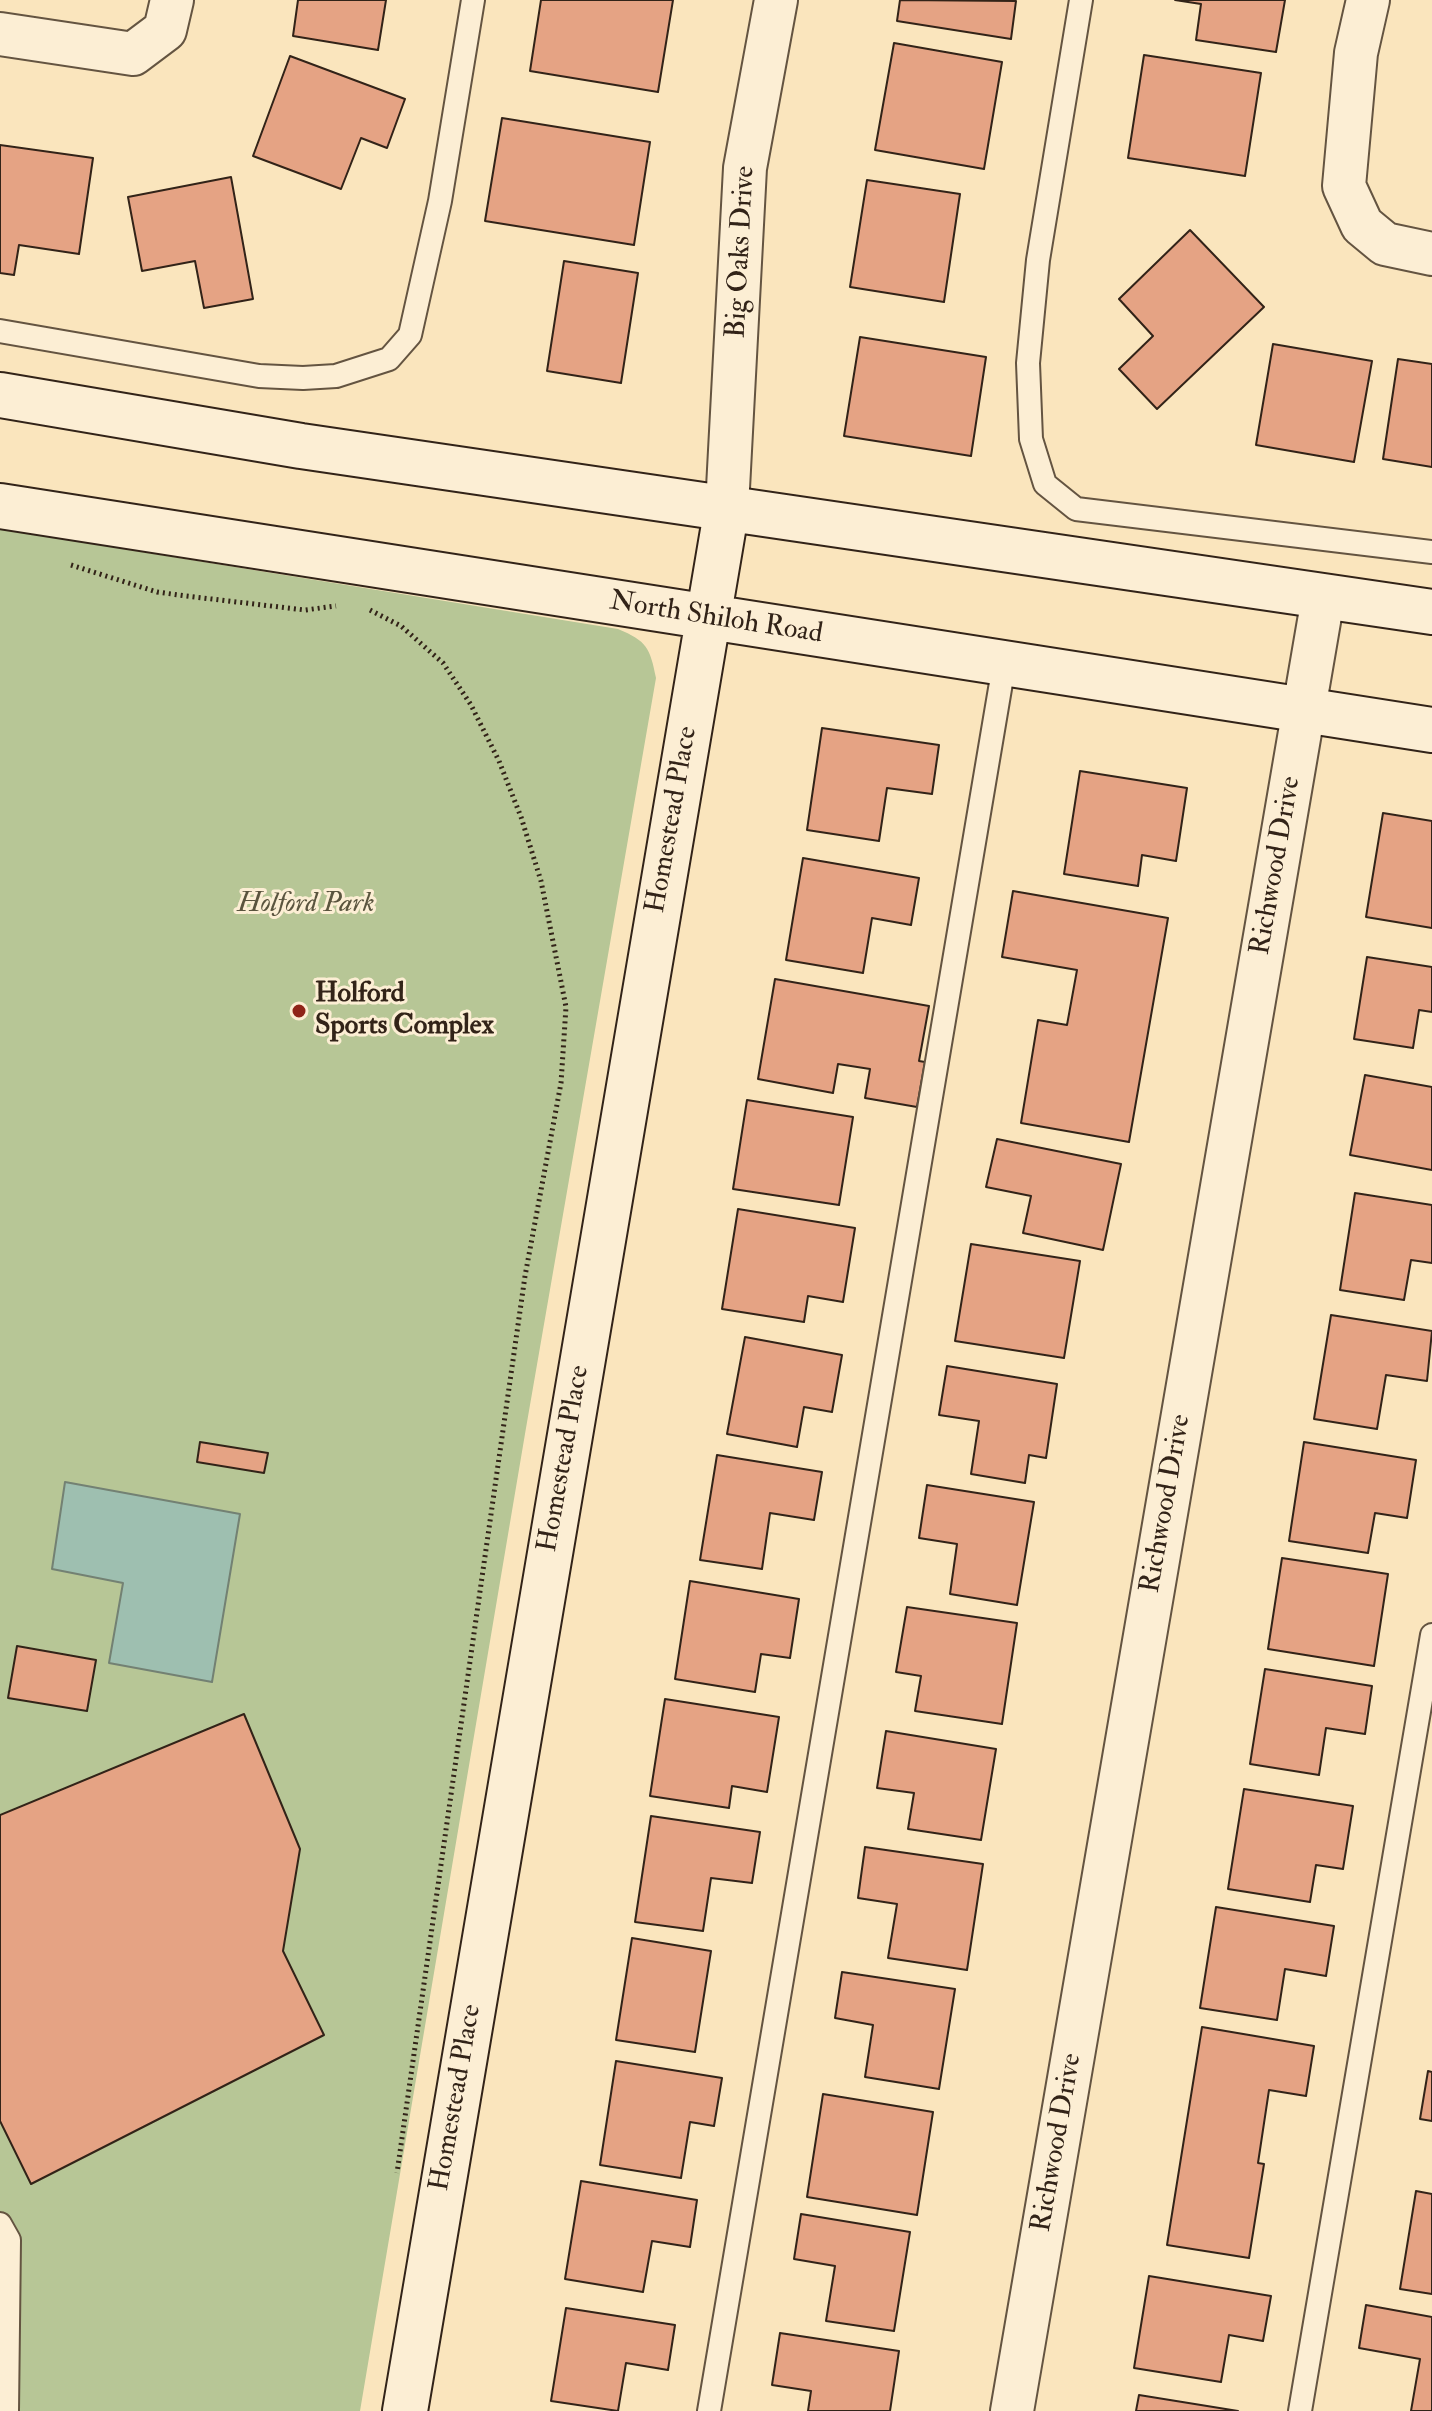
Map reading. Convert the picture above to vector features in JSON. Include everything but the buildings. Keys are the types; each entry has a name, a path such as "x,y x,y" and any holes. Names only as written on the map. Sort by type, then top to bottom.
{"main road":[{"path":"0,395 301,446 1432,612"},
{"name":"North Shiloh Road","path":"0,506 1432,730"},
{"name":"Homestead Place","path":"405,2411 727,507"}],"street":[{"name":"Big Oaks Drive","path":"727,507 745,168 776,0"},
{"path":"1368,0 1356,53 1344,186 1362,225 1385,244 1432,254"},
{"path":"0,34 133,54 168,15"},
{"name":"Richwood Drive","path":"1012,2411 1323,598"}],"lane":[{"path":"0,331 259,376 336,376 389,359 410,335 440,201 473,0"},
{"path":"1081,0 1038,260 1028,363 1031,439 1045,484 1076,509 1432,552"},
{"path":"709,2411 1004,665"},
{"path":"1300,2411 1432,1635"},
{"path":"0,2224 9,2240 7,2411"}],"path":[{"path":"65,563 157,592 305,610 336,606 352,608"},
{"path":"368,609 401,626 443,663 471,705 499,761 541,881 566,1007 561,1083 525,1276 411,2075"}],"green space":[{"name":"Holford Park","path":"0,529 618,629 646,647 656,678 360,2411 0,2411"}],"shaded area":[{"path":"65,1482 240,1514 212,1682 109,1663 123,1583 52,1569"}],"place":[{"name":"Holford Sports Complex","path":"299,1011"}]}
